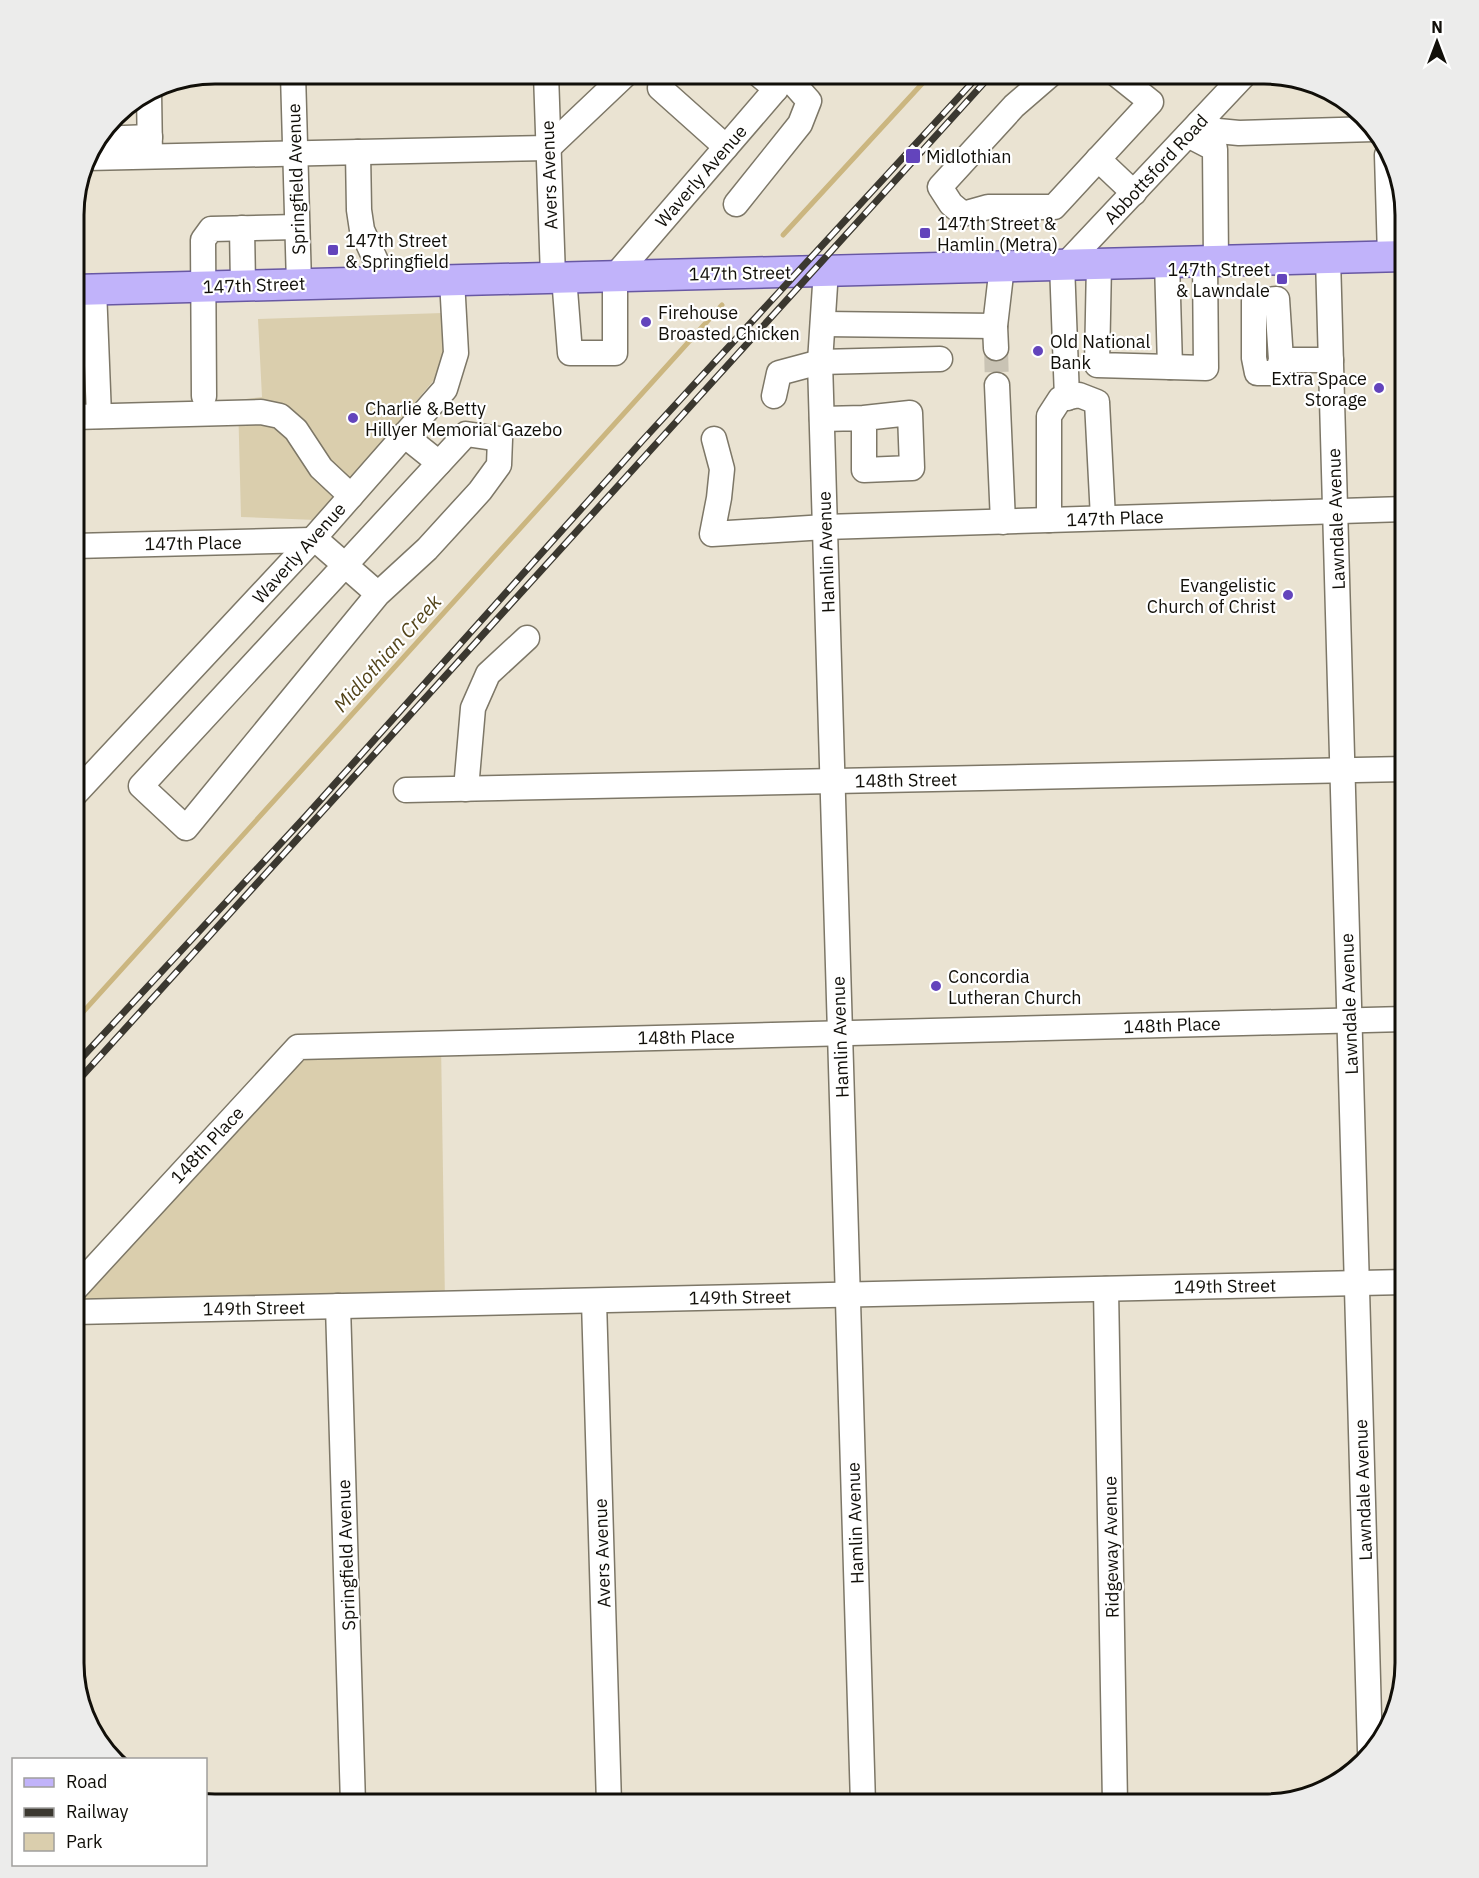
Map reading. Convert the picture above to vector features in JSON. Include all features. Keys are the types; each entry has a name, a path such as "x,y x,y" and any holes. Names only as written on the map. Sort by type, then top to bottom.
{"main road":[{"name":"147th Street","path":"84,289 1395,256"}],"street":[{"name":"Springfield Avenue","path":"293,84 299,284"},
{"name":"Avers Avenue","path":"546,84 548,148 558,277 570,353 615,353 615,276"},
{"path":"107,140 150,147 295,153 548,148 615,84"},
{"name":"Waverly Avenue","path":"615,276 778,84"},
{"path":"736,204 800,124 809,101 788,84"},
{"path":"1039,84 1014,106 940,187 951,204 963,214 988,207 1054,207 1151,102 1128,84"},
{"name":"Abbottsford Road","path":"1064,264 1193,129 1229,84"},
{"path":"660,88 726,147"},
{"path":"149,102 150,147"},
{"path":"1193,129 1239,133 1362,129"},
{"path":"1099,263 1097,365 1206,368 1215,149 1193,129"},
{"path":"99,156 150,147"},
{"path":"358,152 359,210 362,230 385,281"},
{"path":"1098,159 1134,193"},
{"path":"1390,181 1395,228"},
{"path":"204,396 203,240 211,229 297,226"},
{"path":"242,228 243,285"},
{"name":"Lawndale Avenue","path":"1328,258 1370,1740"},
{"path":"1167,262 1170,367"},
{"path":"1064,264 1067,398"},
{"path":"823,324 995,337 1002,266"},
{"name":"Hamlin Avenue","path":"826,270 820,362 864,1794"},
{"name":"Waverly Avenue","path":"84,784 313,539 444,389 456,353 452,280"},
{"path":"84,289 99,416"},
{"path":"774,396 780,373 820,362 940,359"},
{"path":"1281,360 1331,360"},
{"path":"998,385 1002,522"},
{"path":"1049,520 1049,416 1060,399 1079,395 1097,402 1103,518"},
{"path":"84,417 261,411 280,416 296,430 321,468 351,496"},
{"path":"822,419 864,418"},
{"path":"466,434 500,438 499,465 480,491 427,549 378,594 186,828 141,786 344,564 466,434"},
{"path":"404,435 439,463"},
{"name":"147th Place","path":"714,439 722,469 712,534 825,527 1395,509"},
{"path":"313,539 378,594"},
{"name":"147th Place","path":"84,546 313,539"},
{"path":"466,789 473,708 488,674 527,638"},
{"name":"148th Street","path":"406,790 1395,769"},
{"name":"148th Place","path":"84,1279 297,1047 1395,1019"},
{"name":"149th Street","path":"84,1312 1395,1282"},
{"name":"Ridgeway Avenue","path":"1106,1289 1115,1794"},
{"name":"Avers Avenue","path":"594,1301 609,1794"},
{"name":"Springfield Avenue","path":"338,1306 353,1794"}],"green space":[{"path":"443,313 444,368 316,520 241,517 238,400 262,397 258,319"},
{"path":"441,1043 445,1304 84,1312 84,1279 298,1047"}],"waterway":[{"name":"Midlothian Creek","path":"783,235 922,84"},
{"name":"Midlothian Creek","path":"84,1011 722,305"}],"tunnel":[{"path":"996,348 997,385"}],"railway":[{"path":"84,1055 306,816 642,441 971,84"},
{"path":"84,1074 983,84"}],"place":[{"name":"Midlothian","path":"913,156"},
{"name":"147th Street & Hamlin (Metra)","path":"925,233"},
{"name":"147th Street & Springfield","path":"333,250"},
{"name":"147th Street & Lawndale","path":"1282,279"},
{"name":"Firehouse Broasted Chicken","path":"646,322"},
{"name":"Old National Bank","path":"1038,351"},
{"name":"Extra Space Storage","path":"1379,388"},
{"name":"Charlie & Betty Hillyer Memorial Gazebo","path":"353,418"},
{"name":"Evangelistic Church of Christ","path":"1288,595"},
{"name":"Concordia Lutheran Church","path":"936,986"}]}
